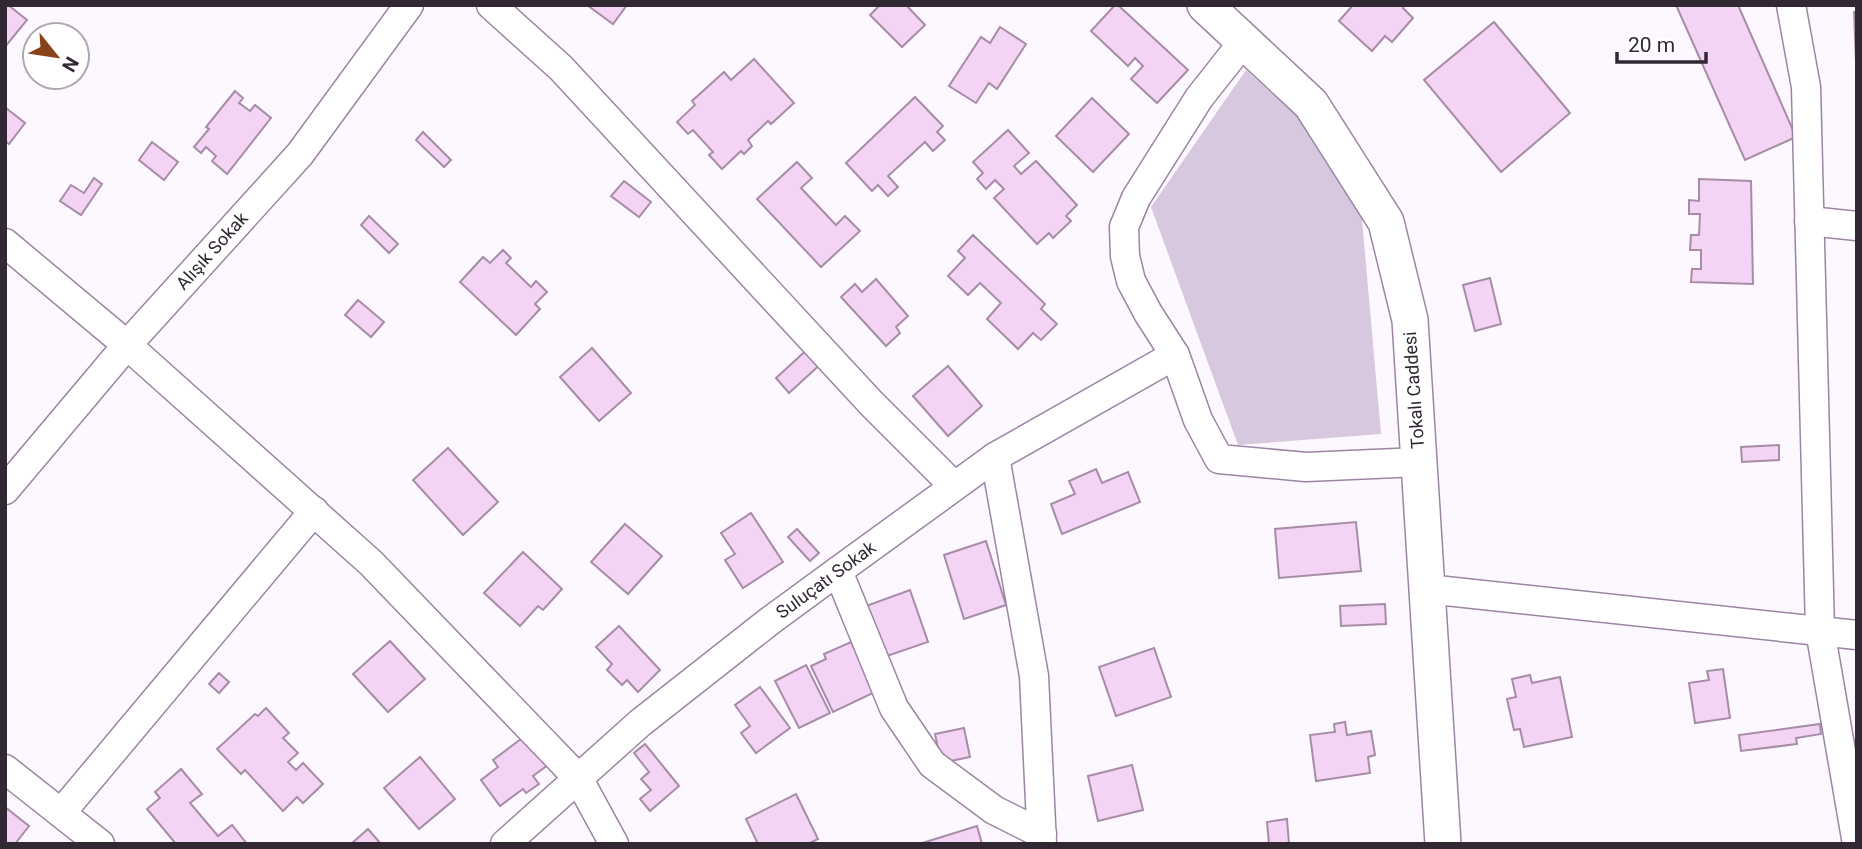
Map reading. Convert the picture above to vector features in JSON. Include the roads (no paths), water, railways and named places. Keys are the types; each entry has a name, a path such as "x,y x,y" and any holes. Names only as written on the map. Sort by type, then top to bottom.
{"street":[{"name":"Alışık Sokak","path":"5,490 127,345 300,154 410,5"},
{"path":"491,5 561,68 871,403 954,486"},
{"name":"Tokalı Caddesi","path":"1205,5 1311,104 1386,222 1410,320 1443,844"},
{"path":"1791,5 1806,87 1820,630 1857,844"},
{"path":"1244,41 1199,98 1136,198 1124,227 1125,256 1131,281 1175,355 1198,420 1219,459 1306,467 1419,462"},
{"path":"1809,221 1857,226"},
{"path":"5,243 127,345 371,563 578,778 614,844"},
{"name":"Suluçatı Sokak","path":"505,844 639,723 771,620 954,486 995,457 1175,355"},
{"path":"995,457 1034,676 1042,839"},
{"path":"61,813 314,511"},
{"path":"838,571 894,708 932,764 994,810 1042,839"},
{"path":"1427,589 1857,635"},
{"path":"5,769 100,844"}]}
